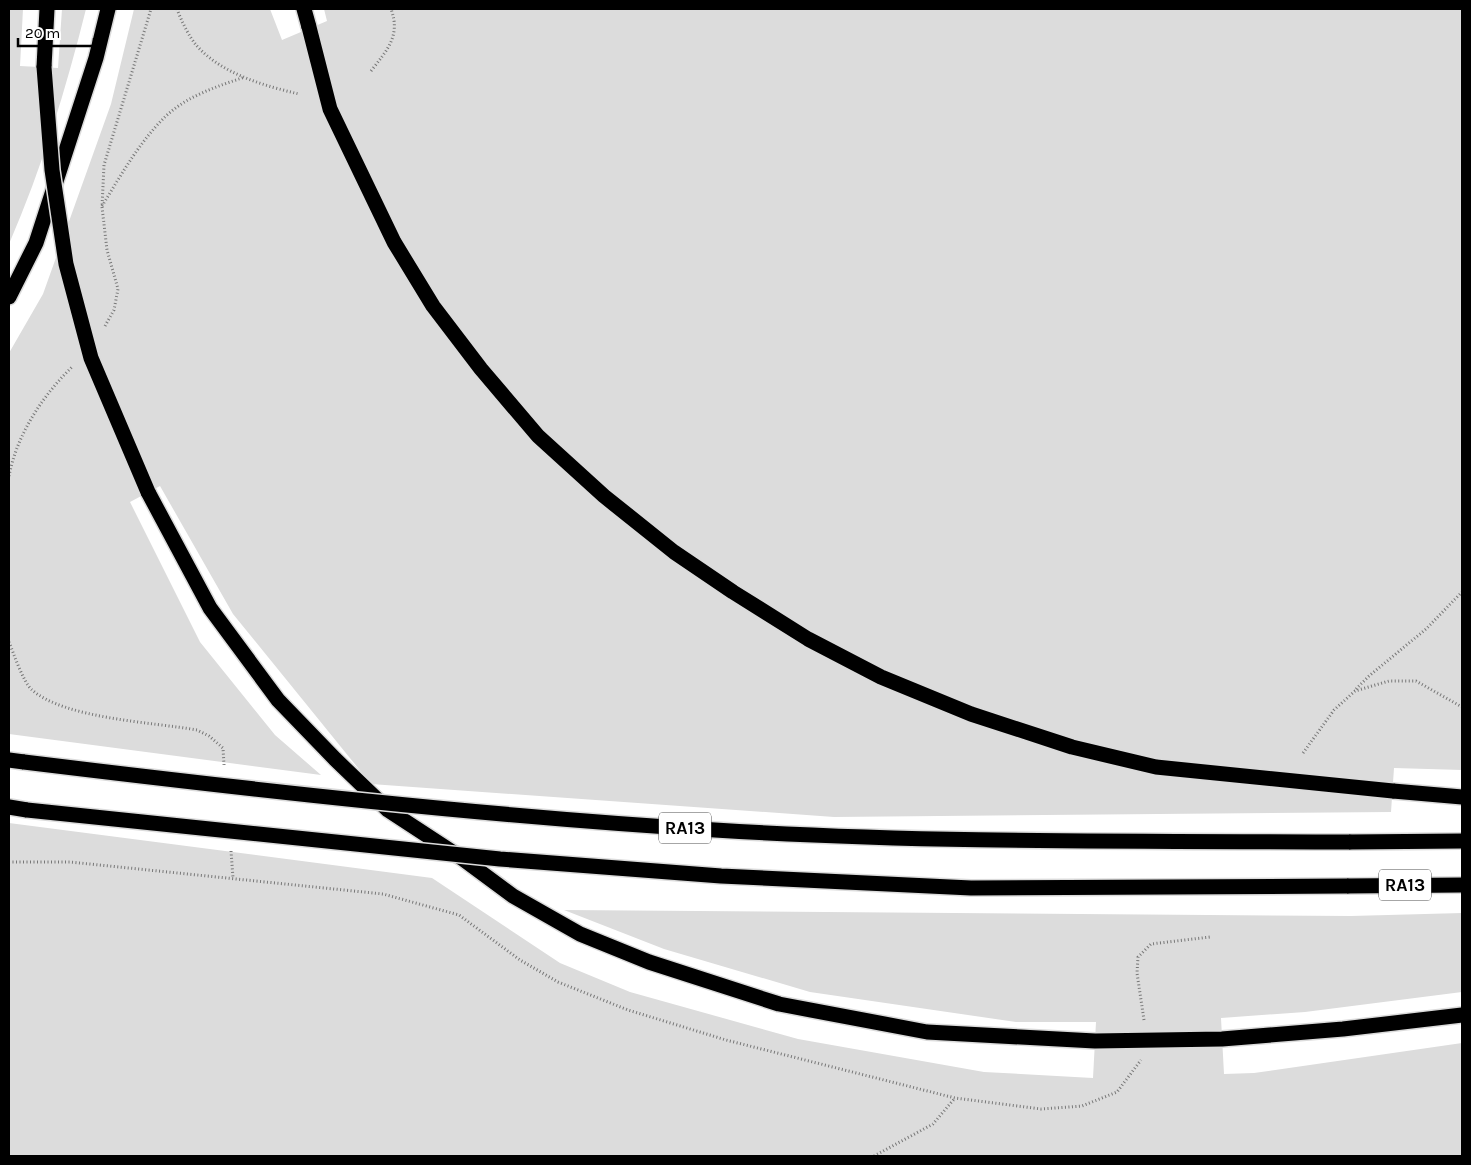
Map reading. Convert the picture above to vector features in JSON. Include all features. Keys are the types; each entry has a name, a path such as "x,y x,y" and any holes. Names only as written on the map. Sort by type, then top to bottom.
{"highway":[{"path":"48,9 44,67 52,170 66,264 91,358 148,492 210,608 278,700 334,759 388,810 463,858 513,896 580,934 649,962 779,1004 927,1032 1096,1041 1222,1039 1343,1029 1462,1015"},
{"path":"9,297 36,243 96,58 108,9"},
{"path":"304,9 330,109 394,242 433,306 481,369 538,436 604,496 674,552 733,592 808,638 881,677 971,714 1072,747 1156,767 1393,791 1462,796"},
{"name":"RA13","path":"9,760 202,784 486,813 716,830 970,841 1462,841"},
{"name":"RA13","path":"9,807 500,859 720,876 971,888 1462,885"}],"path":[{"path":"104,327 114,310 118,289 107,250 102,207 104,164 151,9"},
{"path":"177,9 197,46 227,69 264,86 299,94"},
{"path":"371,71 390,46 396,22 391,9"},
{"path":"102,207 123,170 167,114 204,92 245,77"},
{"path":"9,476 31,418 54,384 74,364"},
{"path":"1303,753 1334,710 1369,676 1426,629 1462,592"},
{"path":"9,642 30,689 43,697 76,710 197,730 209,736 223,748 224,766"},
{"path":"1355,691 1389,681 1416,681 1462,707"},
{"path":"230,841 233,878"},
{"path":"874,1156 933,1124 955,1098"}],"shaded area":[{"path":"9,9 23,9 20,66 58,68 62,9 86,9 52,128 9,244"},
{"path":"134,9 270,9 282,40 327,21 324,9 1462,9 1462,770 1394,768 1391,812 834,817 371,784 233,614 160,486 130,502 200,642 275,735 321,775 9,734 9,353 43,294 111,104"},
{"path":"9,823 432,878 560,963 630,992 798,1039 984,1072 1093,1078 1096,1022 1016,1022 810,992 664,949 564,910 1351,916 1462,913 1462,992 1305,1012 1221,1018 1224,1074 1254,1073 1462,1043 1462,1156 9,1156"}]}
